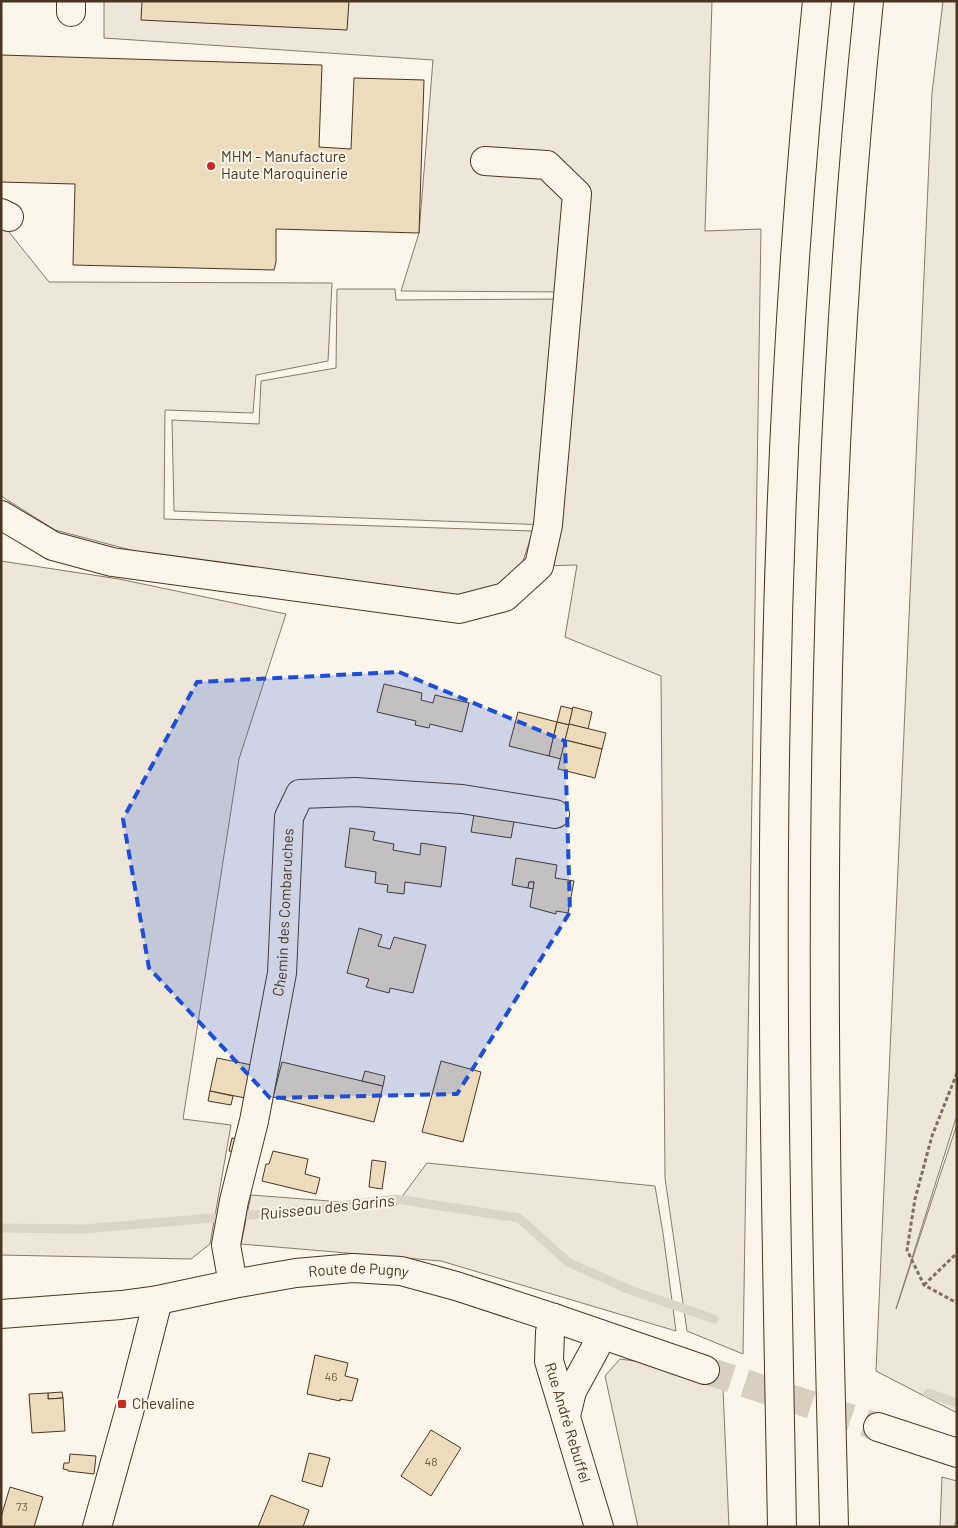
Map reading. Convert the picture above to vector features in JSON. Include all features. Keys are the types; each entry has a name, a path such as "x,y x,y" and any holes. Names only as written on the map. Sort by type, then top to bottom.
{"main road":[{"path":"782,1527 774,938 776,707 782,492 794,282 817,1"},
{"path":"834,1527 826,1126 825,905 828,692 835,478 846,276 869,1"},
{"path":"1,515 53,546 112,562 460,609 505,597 539,566 548,525 577,194 547,165 485,161"},
{"name":"Chemin des Combaruches","path":"233,1284 226,1245 234,1201 254,1122 282,973 289,817 300,794 354,792 462,799 555,814"},
{"name":"Route de Pugny","path":"1,1314 121,1305 158,1300 296,1273 353,1268 401,1272 456,1286 705,1370"},
{"path":"97,1527 158,1300"},
{"name":"Rue André Rebuffel","path":"554,1318 550,1332 549,1361 599,1527"},
{"path":"566,1416 572,1391 595,1349 600,1334"},
{"path":"878,1427 957,1453"}],"path":[{"path":"957,1073 932,1136 915,1199 907,1250 924,1285 957,1303"},
{"path":"924,1285 957,1254"}],"highlighted area":[{"path":"399,672 565,741 570,912 457,1094 270,1098 149,968 123,819 197,682"}],"shaded area":[{"path":"104,1 712,1 705,231 761,229 743,1354 687,1331 665,1178 661,676 565,637 577,565 539,566 568,292 401,291 419,233 433,60 104,38"},
{"path":"943,1 957,1 957,1115 896,1309 957,1124 957,1413 876,1371 932,93"},
{"path":"1,222 49,282 332,283 328,361 256,375 253,413 165,410 164,519 533,531 523,561 497,585 460,597 142,553 55,530 1,496"},
{"path":"337,289 395,289 396,300 563,299 548,525 174,511 172,420 259,424 261,381 336,368"},
{"path":"1,561 119,579 286,614 239,759 183,1119 231,1125 210,1244 191,1259 1,1255"},
{"path":"427,1163 655,1186 676,1331 441,1261 241,1244 251,1195 395,1206"},
{"path":"620,1359 650,1363 723,1389 729,1527 638,1527 605,1376"},
{"path":"942,1477 957,1481 957,1522 955,1527 940,1527"}],"building":[{"path":"142,1 349,1 347,30 141,20"},
{"name":"MHM - Manufacture Haute Maroquinerie","path":"1,55 322,65 319,147 351,149 354,78 424,80 419,233 276,229 276,262 274,270 73,265 75,184 1,182"},
{"path":"384,684 422,693 421,700 433,703 435,695 469,703 462,732 430,724 429,728 415,725 416,721 377,712"},
{"path":"561,706 573,709 569,725 557,722"},
{"path":"573,707 592,712 588,729 569,724"},
{"path":"518,712 557,722 549,756 509,746"},
{"path":"557,722 569,725 561,759 549,756"},
{"path":"569,724 606,733 602,749 565,740"},
{"path":"565,740 602,749 595,778 558,769"},
{"path":"475,809 515,816 511,838 471,832"},
{"path":"350,828 375,832 373,840 394,844 393,850 420,855 421,843 446,847 441,887 405,882 404,894 387,892 388,885 375,883 376,872 345,867"},
{"path":"516,858 557,865 555,878 574,881 568,913 556,911 556,914 530,907 534,882 529,882 528,888 512,885"},
{"path":"529,882 534,882 533,889 528,888"},
{"path":"359,928 382,935 378,946 390,949 394,937 426,945 413,993 390,988 389,993 366,987 369,979 347,973"},
{"path":"217,1058 257,1066 250,1099 210,1091"},
{"path":"441,1061 481,1072 463,1142 422,1132"},
{"path":"282,1062 383,1086 374,1122 273,1097"},
{"path":"365,1071 385,1076 383,1086 362,1081"},
{"path":"210,1091 233,1096 231,1105 208,1101"},
{"path":"232,1138 242,1140 240,1153 229,1151"},
{"path":"273,1151 308,1159 305,1174 320,1178 316,1194 262,1181 266,1164 269,1164"},
{"path":"372,1160 386,1162 382,1189 369,1187"},
{"path":"315,1355 348,1363 345,1376 358,1379 352,1401 340,1399 340,1401 307,1394"},
{"path":"62,1392 63,1398 48,1399 48,1393"},
{"path":"48,1393 48,1399 63,1398 65,1431 32,1433 29,1394"},
{"path":"431,1430 461,1448 431,1496 401,1476"},
{"path":"309,1453 330,1458 322,1487 302,1481"},
{"path":"70,1454 96,1456 94,1474 63,1469 64,1463 69,1463"},
{"path":"10,1487 43,1497 34,1527 1,1527 1,1517"},
{"path":"271,1495 309,1510 303,1527 258,1527"}],"waterway":[{"name":"Ruisseau des Garins","path":"1,1228 84,1229 295,1211 396,1199 519,1218 568,1262 630,1290 714,1319"},
{"name":"Ruisseau des Garins","path":"928,1393 957,1403"}],"tunnel":[{"path":"705,1370 878,1427"}],"place":[{"name":"MHM - Manufacture Haute Maroquinerie","path":"211,166"},
{"name":"Chevaline","path":"122,1404"}]}
